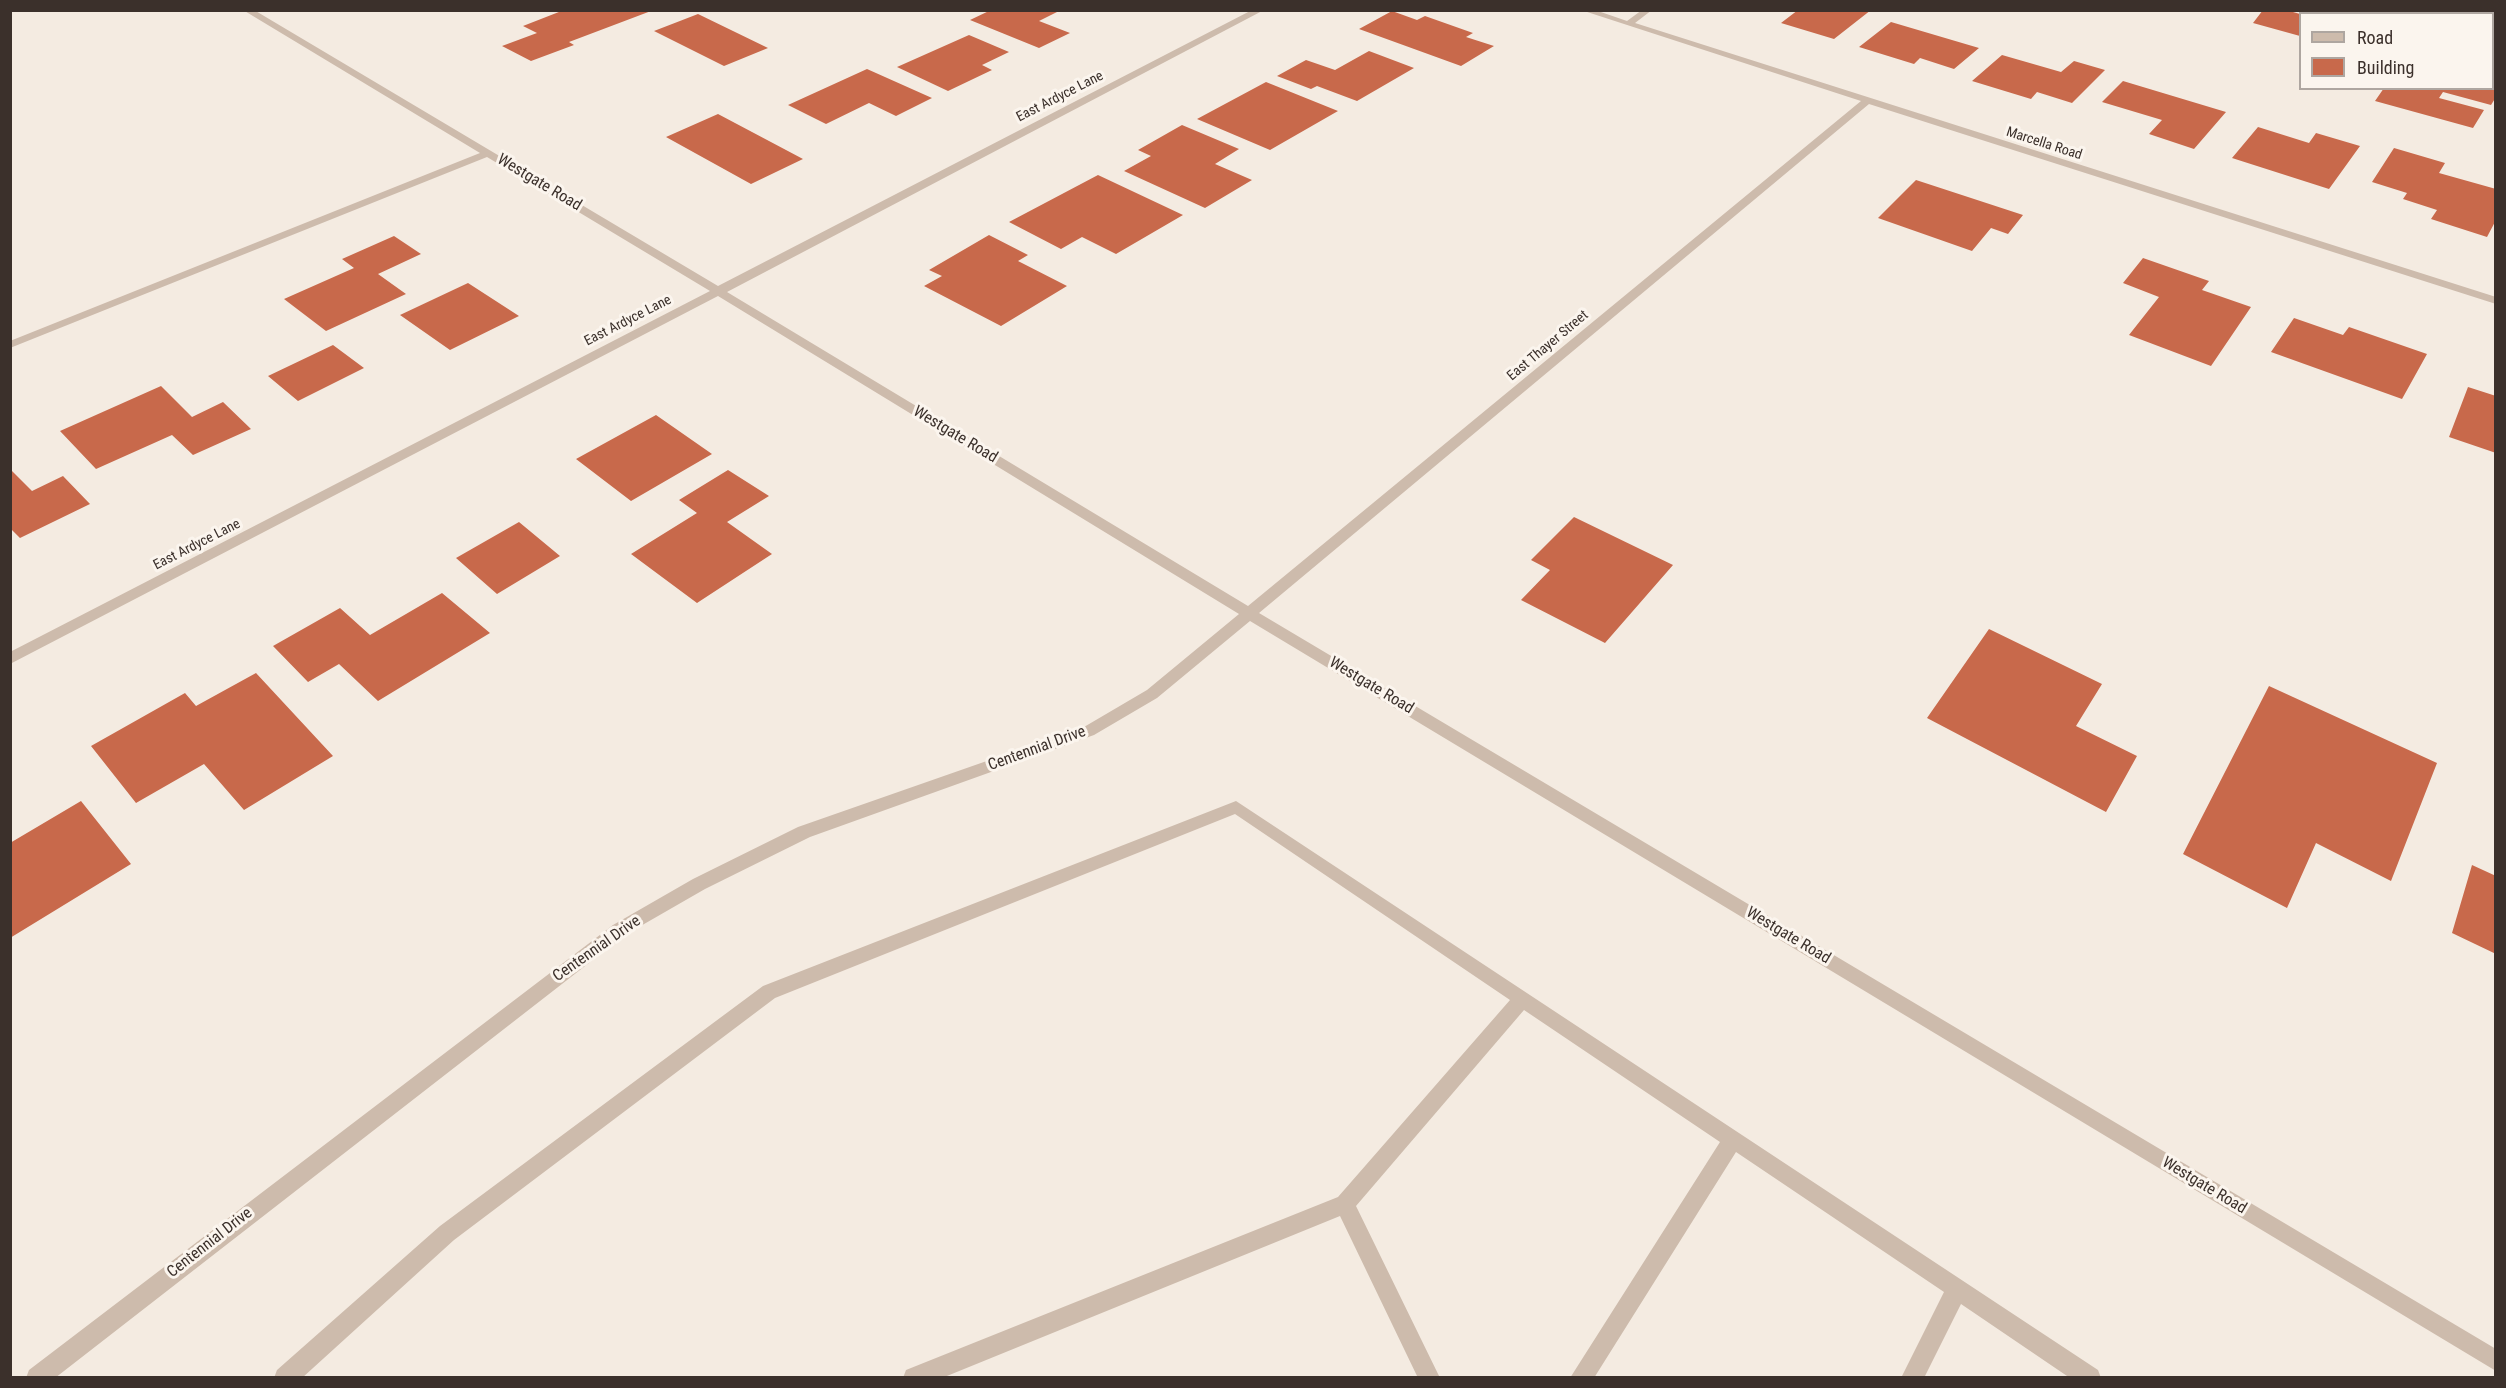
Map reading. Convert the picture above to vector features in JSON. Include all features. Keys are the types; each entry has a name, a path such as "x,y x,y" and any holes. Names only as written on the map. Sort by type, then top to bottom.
{"street":[{"name":"Westgate Road","path":"247,10 2496,1361"},
{"name":"East Ardyce Lane","path":"10,659 1260,10"},
{"name":"Marcella Road","path":"1585,10 1866,102 2496,301"},
{"path":"1628,24 1648,10"},
{"name":"East Thayer Street","path":"1250,614 1866,102"},
{"path":"10,345 488,153"},
{"name":"Centennial Drive","path":"37,1377 619,930 699,884 804,832 1089,731 1152,694 1250,614"},
{"path":"285,1377 447,1233 768,992 1236,807 2090,1377"},
{"path":"914,1377 1345,1204 1523,998"},
{"path":"1581,1377 1733,1139"},
{"path":"1345,1204 1428,1377"},
{"path":"1912,1377 1956,1288"}],"building":[{"path":"564,10 651,11 569,42 574,45 531,61 502,46 537,33 523,26"},
{"path":"991,10 1061,10 1039,21 1070,33 1039,48 970,20"},
{"path":"1798,10 1871,10 1834,39 1781,23"},
{"path":"2263,10 2286,10 2299,14 2299,36 2253,23"},
{"path":"1392,11 1417,20 1425,16 1473,33 1466,37 1494,46 1461,66 1359,29"},
{"path":"698,14 768,48 724,66 654,31"},
{"path":"1891,22 1979,48 1954,69 1920,58 1914,64 1859,47"},
{"path":"969,35 1009,52 982,65 992,70 948,91 897,67"},
{"path":"1369,51 1414,68 1357,101 1317,86 1311,89 1277,76 1306,60 1335,70"},
{"path":"2002,55 2061,72 2074,61 2105,70 2072,103 2037,92 2031,99 1972,81"},
{"path":"2494,64 2496,64 2496,97 2491,105 2443,92 2439,98 2484,110 2473,128 2375,101 2383,90 2494,90"},
{"path":"867,69 932,98 896,116 869,103 826,124 788,105"},
{"path":"2123,81 2226,112 2194,149 2149,134 2162,120 2102,102"},
{"path":"1266,82 1338,111 1270,150 1197,119"},
{"path":"718,114 803,159 751,184 666,137"},
{"path":"1182,125 1239,149 1215,164 1252,180 1205,208 1124,171 1151,156 1138,150"},
{"path":"2258,127 2309,143 2316,133 2360,146 2329,189 2232,158"},
{"path":"2394,148 2445,163 2439,173 2496,189 2496,220 2487,237 2431,219 2437,210 2403,199 2407,193 2372,182"},
{"path":"1098,175 1183,215 1116,254 1082,237 1061,249 1009,222"},
{"path":"1916,180 2023,215 2008,234 1991,228 1972,251 1878,218"},
{"path":"989,235 1028,255 1018,261 1067,286 1001,326 924,286 942,276 929,270"},
{"path":"394,236 421,254 378,274 406,294 326,331 284,299 354,268 342,259"},
{"path":"2143,258 2209,281 2202,290 2251,307 2211,366 2129,335 2159,297 2123,283"},
{"path":"468,283 519,316 450,350 400,315"},
{"path":"2294,318 2343,335 2349,327 2427,354 2402,399 2271,352"},
{"path":"333,345 364,368 298,401 268,376"},
{"path":"161,386 192,417 223,402 251,429 193,455 172,435 96,469 60,431"},
{"path":"2468,387 2496,396 2496,453 2449,437"},
{"path":"656,415 712,454 631,501 576,459"},
{"path":"10,469 32,491 63,476 90,504 20,538 10,528"},
{"path":"728,470 769,496 727,522 772,554 697,603 631,554 697,513 679,500"},
{"path":"1574,517 1673,565 1605,643 1521,600 1550,570 1531,560"},
{"path":"519,522 560,556 497,594 456,558"},
{"path":"442,593 490,633 378,701 339,664 308,682 273,646 340,608 370,635"},
{"path":"1989,629 2102,684 2076,726 2137,756 2106,812 1927,718"},
{"path":"256,673 333,756 244,810 204,764 136,803 91,746 185,693 196,706"},
{"path":"2269,686 2437,763 2391,881 2316,843 2287,908 2183,854"},
{"path":"81,801 131,864 10,938 10,843"},
{"path":"2472,865 2496,876 2496,954 2452,933"}]}
